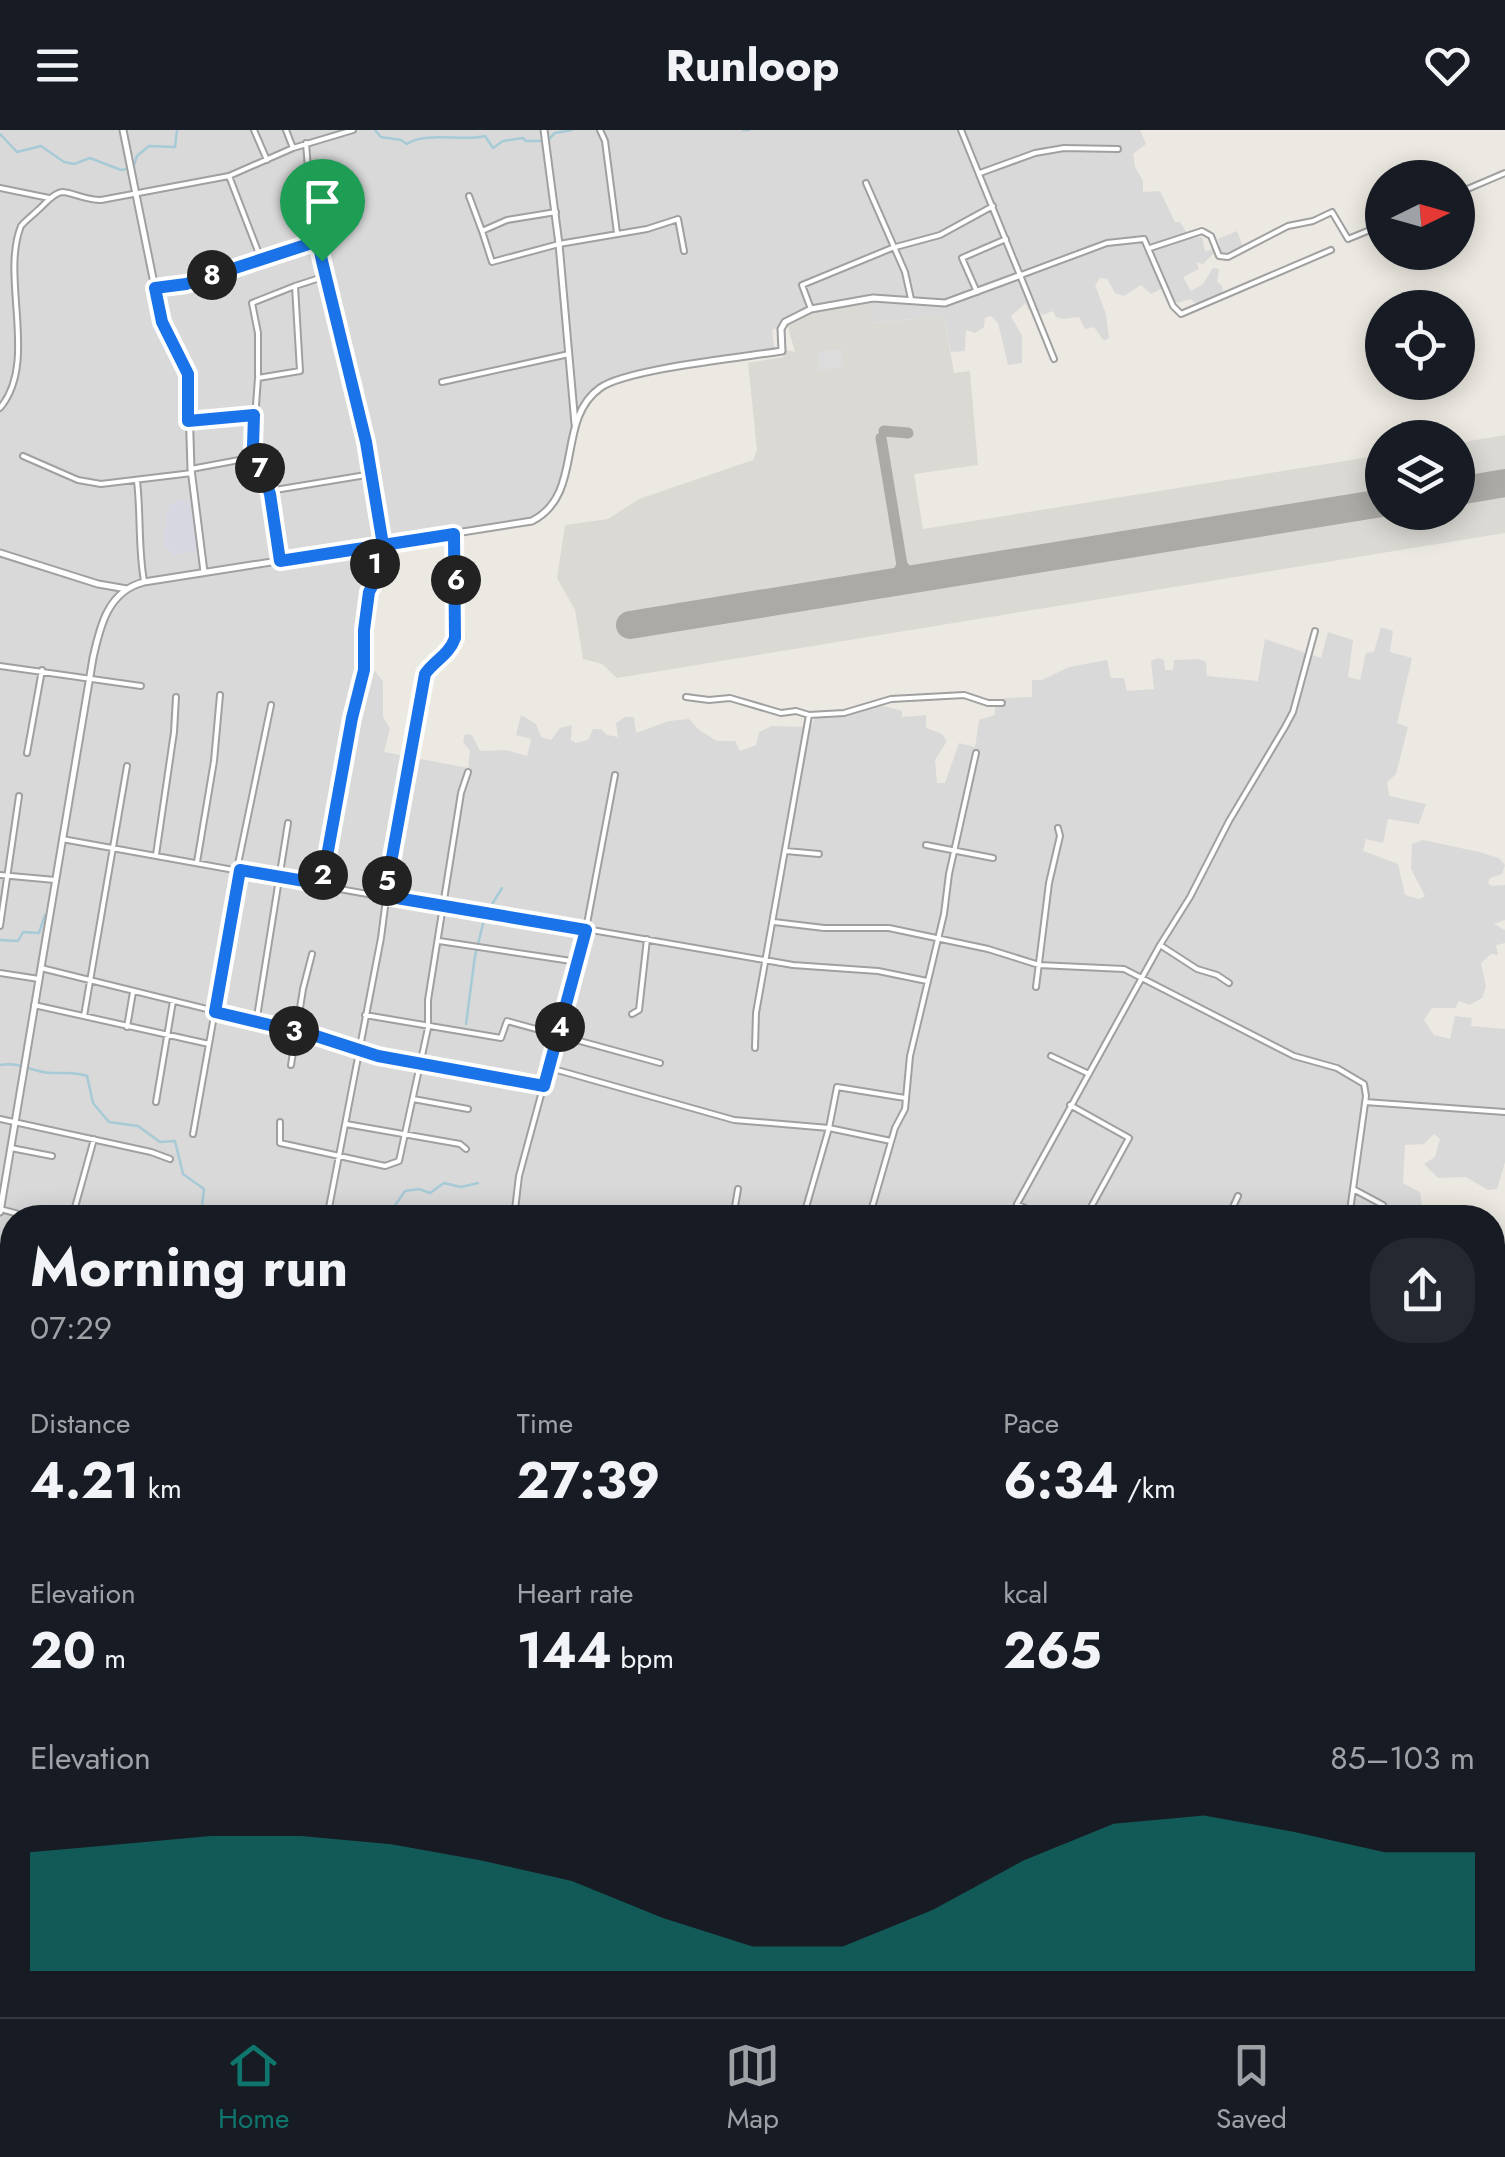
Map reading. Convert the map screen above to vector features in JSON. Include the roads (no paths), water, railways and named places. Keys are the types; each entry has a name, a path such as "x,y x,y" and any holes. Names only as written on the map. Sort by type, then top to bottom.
{"street":[{"path":"122,130 162,322 188,374 192,471 204,572"},
{"path":"254,130 267,160"},
{"path":"286,130 293,148"},
{"path":"0,408 7,399 14,370 11,258 21,227 52,198 64,192 85,200 229,176 306,143 353,130"},
{"path":"544,130 556,212 576,432"},
{"path":"600,130 605,140 617,233"},
{"path":"961,130 1054,359"},
{"path":"306,143 318,241 372,474 383,545"},
{"path":"980,173 1035,153 1064,148 1118,149"},
{"path":"1475,186 1505,173"},
{"path":"229,176 260,259"},
{"path":"866,183 905,272 912,300"},
{"path":"0,188 52,198"},
{"path":"470,196 492,262 678,219 684,251"},
{"path":"810,309 802,286 892,248 940,235 993,206"},
{"path":"482,231 507,220 556,212"},
{"path":"1150,248 1202,232 1211,236 1220,256 1228,257 1288,226 1332,212 1348,239 1365,232"},
{"path":"2,1192 89,678 102,620 113,601 127,589 144,582 204,572 522,524 544,515 562,491 576,432 587,402 600,387 620,378 782,350 781,329 785,322 810,309 870,298 945,302 1107,243 1140,238 1150,248 1173,306 1182,314 1332,250"},
{"path":"977,292 962,258 1006,239"},
{"path":"155,288 186,284 318,241"},
{"path":"280,561 270,494 255,457 258,334 252,303 326,276"},
{"path":"258,378 297,373 301,368 294,286"},
{"path":"442,382 569,354"},
{"path":"573,397 579,404 587,402"},
{"path":"188,421 254,415"},
{"path":"23,456 78,480 110,484 255,457"},
{"path":"270,491 372,474"},
{"path":"137,481 144,582"},
{"path":"330,1205 381,938 425,674 449,652 455,638 454,534"},
{"path":"322,884 364,670 369,592 376,579 374,546"},
{"path":"0,552 98,584 127,589"},
{"path":"1020,1205 1070,1105 1293,712 1315,631"},
{"path":"0,666 141,686"},
{"path":"27,753 42,670"},
{"path":"197,862 214,761 220,695"},
{"path":"686,697 730,698 781,713 796,711 809,715 844,712 891,698 964,695 1002,703"},
{"path":"156,855 176,697"},
{"path":"193,1134 271,705"},
{"path":"756,1048 756,1013 809,715"},
{"path":"873,1205 904,1109 976,753"},
{"path":"84,1016 128,766"},
{"path":"280,1122 280,1143 385,1166 399,1162 428,1028 428,1000 461,793 468,772"},
{"path":"516,1205 519,1176 586,930 616,774"},
{"path":"0,926 3,874 19,796"},
{"path":"256,1023 288,823"},
{"path":"1036,987 1049,882 1060,836 1058,828"},
{"path":"62,839 445,908 794,965 878,970 927,981"},
{"path":"926,845 993,858"},
{"path":"786,852 819,854"},
{"path":"3,874 56,880"},
{"path":"774,922 824,928 889,928 1040,965 1122,969 1294,1056 1352,1074 1364,1084 1365,1102 1353,1205"},
{"path":"632,1014 639,1010 647,939"},
{"path":"439,942 578,962"},
{"path":"1160,944 1229,983"},
{"path":"291,1065 312,954"},
{"path":"41,968 359,1050 544,1086"},
{"path":"0,973 39,980"},
{"path":"127,1027 133,991"},
{"path":"156,1102 173,1002"},
{"path":"34,1006 209,1044"},
{"path":"366,1015 502,1038 507,1021 660,1063"},
{"path":"1051,1056 1088,1074"},
{"path":"549,1067 734,1120 829,1128 891,1141"},
{"path":"807,1205 837,1087 904,1098"},
{"path":"412,1099 468,1109"},
{"path":"1365,1102 1505,1112"},
{"path":"1070,1105 1129,1138 1092,1205"},
{"path":"0,1119 170,1159"},
{"path":"346,1124 460,1144 466,1149"},
{"path":"76,1205 94,1140"},
{"path":"10,1148 52,1156"},
{"path":"735,1205 738,1189"},
{"path":"1356,1190 1381,1205"},
{"path":"1234,1205 1238,1196"}],"waterway":[{"path":"0,134 17,152 41,146 64,162 74,164 90,158 121,170 133,168 137,156 149,146 175,147 177,130"},
{"path":"375,130 381,137 407,144 424,138 485,136 493,148 503,141 523,138 547,141 555,133 572,130"},
{"path":"743,130 749,130"},
{"path":"488,911 502,888"},
{"path":"0,940 18,941 23,932 39,933 45,915"},
{"path":"466,1024 485,916"},
{"path":"0,1065 87,1076 93,1103 109,1122 138,1126 160,1142 175,1141 183,1174 204,1189 202,1205"},
{"path":"395,1205 405,1191 419,1189 430,1193 444,1183 461,1187 478,1183"}]}
